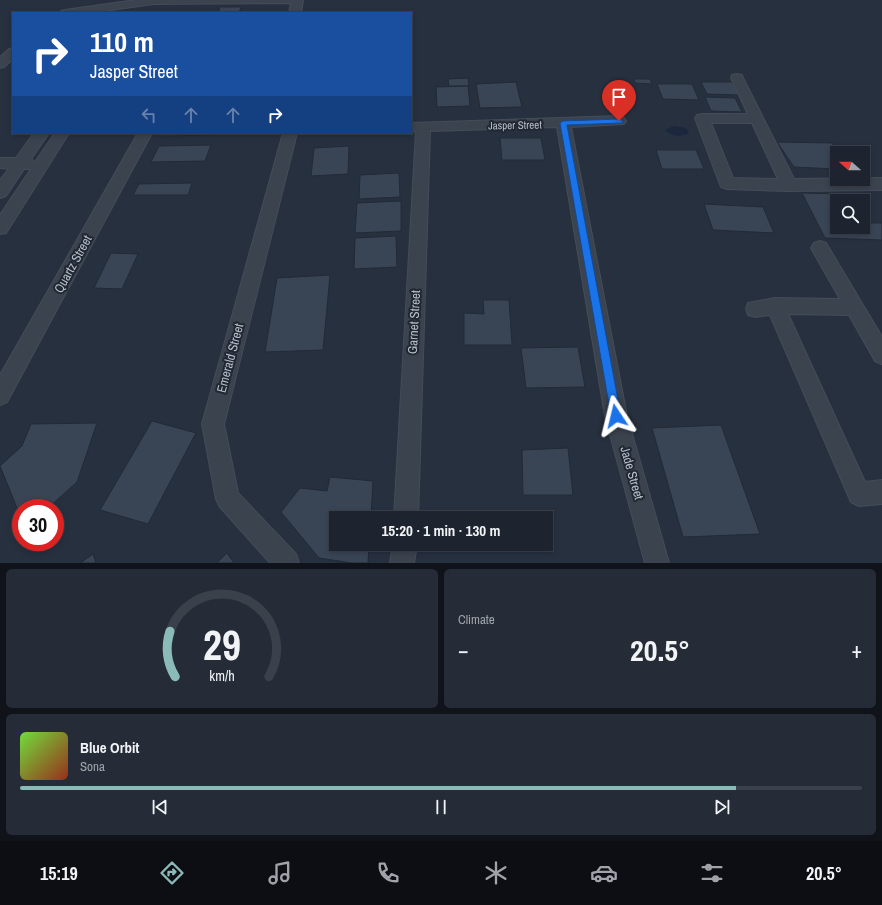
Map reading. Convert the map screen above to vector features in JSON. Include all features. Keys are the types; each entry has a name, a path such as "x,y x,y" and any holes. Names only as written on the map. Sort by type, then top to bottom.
{"street":[{"path":"73,12 124,6 144,1 297,0 295,12"},
{"path":"139,12 144,1"},
{"path":"0,64 12,53"},
{"path":"738,78 790,185"},
{"path":"758,119 702,118 727,183 790,185 882,184"},
{"name":"Jasper Street","path":"417,127 619,121"},
{"name":"Jade Street","path":"563,123 616,416 657,563"},
{"name":"Garnet Street","path":"406,511 417,127"},
{"path":"0,192 41,134"},
{"path":"0,228 61,134"},
{"name":"Quartz Street","path":"0,395 144,134"},
{"name":"Emerald Street","path":"287,563 228,500 212,424 290,134"},
{"path":"0,163 41,164"},
{"path":"820,248 882,355"},
{"path":"755,309 775,306 854,307"},
{"path":"775,306 859,494 882,492"},
{"path":"402,563 404,551"}],"water":[{"path":"674,126 686,128 689,133 676,136 665,130"}],"building":[{"path":"220,7 241,7 239,12 218,12"},
{"path":"468,78 469,86 449,86 448,79"},
{"path":"634,79 650,79 652,84 635,83"},
{"path":"516,82 522,107 480,108 476,84"},
{"path":"701,82 732,82 739,95 707,94"},
{"path":"657,84 692,84 699,100 663,99"},
{"path":"468,86 470,106 437,107 436,87"},
{"path":"705,97 735,98 742,112 711,111"},
{"path":"165,134 214,134 214,135 164,136"},
{"path":"500,138 541,138 545,160 502,160"},
{"path":"777,142 832,143 834,146 830,146 830,169 794,167"},
{"path":"211,145 205,161 151,162 159,146"},
{"path":"349,146 348,174 311,176 314,148"},
{"path":"656,150 696,150 704,169 662,169"},
{"path":"399,173 400,197 359,199 360,175"},
{"path":"192,183 188,195 133,195 139,184"},
{"path":"802,193 843,194 830,194 830,234 870,234 870,223 882,223 882,240 825,238"},
{"path":"401,201 401,231 355,233 357,203"},
{"path":"704,204 763,207 774,233 713,230"},
{"path":"396,236 397,267 354,269 355,238"},
{"path":"111,253 138,254 122,289 94,288"},
{"path":"330,275 323,350 265,352 277,278"},
{"path":"483,300 509,300 512,345 464,345 464,313 484,314"},
{"path":"578,347 585,387 526,388 521,348"},
{"path":"152,421 196,433 148,524 100,510"},
{"path":"97,423 77,482 58,499 13,499 0,466 22,446 31,424"},
{"path":"721,425 760,534 683,537 652,428"},
{"path":"568,448 573,495 523,495 522,450"},
{"path":"330,477 373,481 371,511 329,511 329,551 369,551 368,563 352,563 319,558 281,512 300,488 327,491"},
{"path":"227,553 234,563 217,563"},
{"path":"93,554 96,563 80,563"}],"route":[{"path":"616,416 563,123 619,121"}]}
